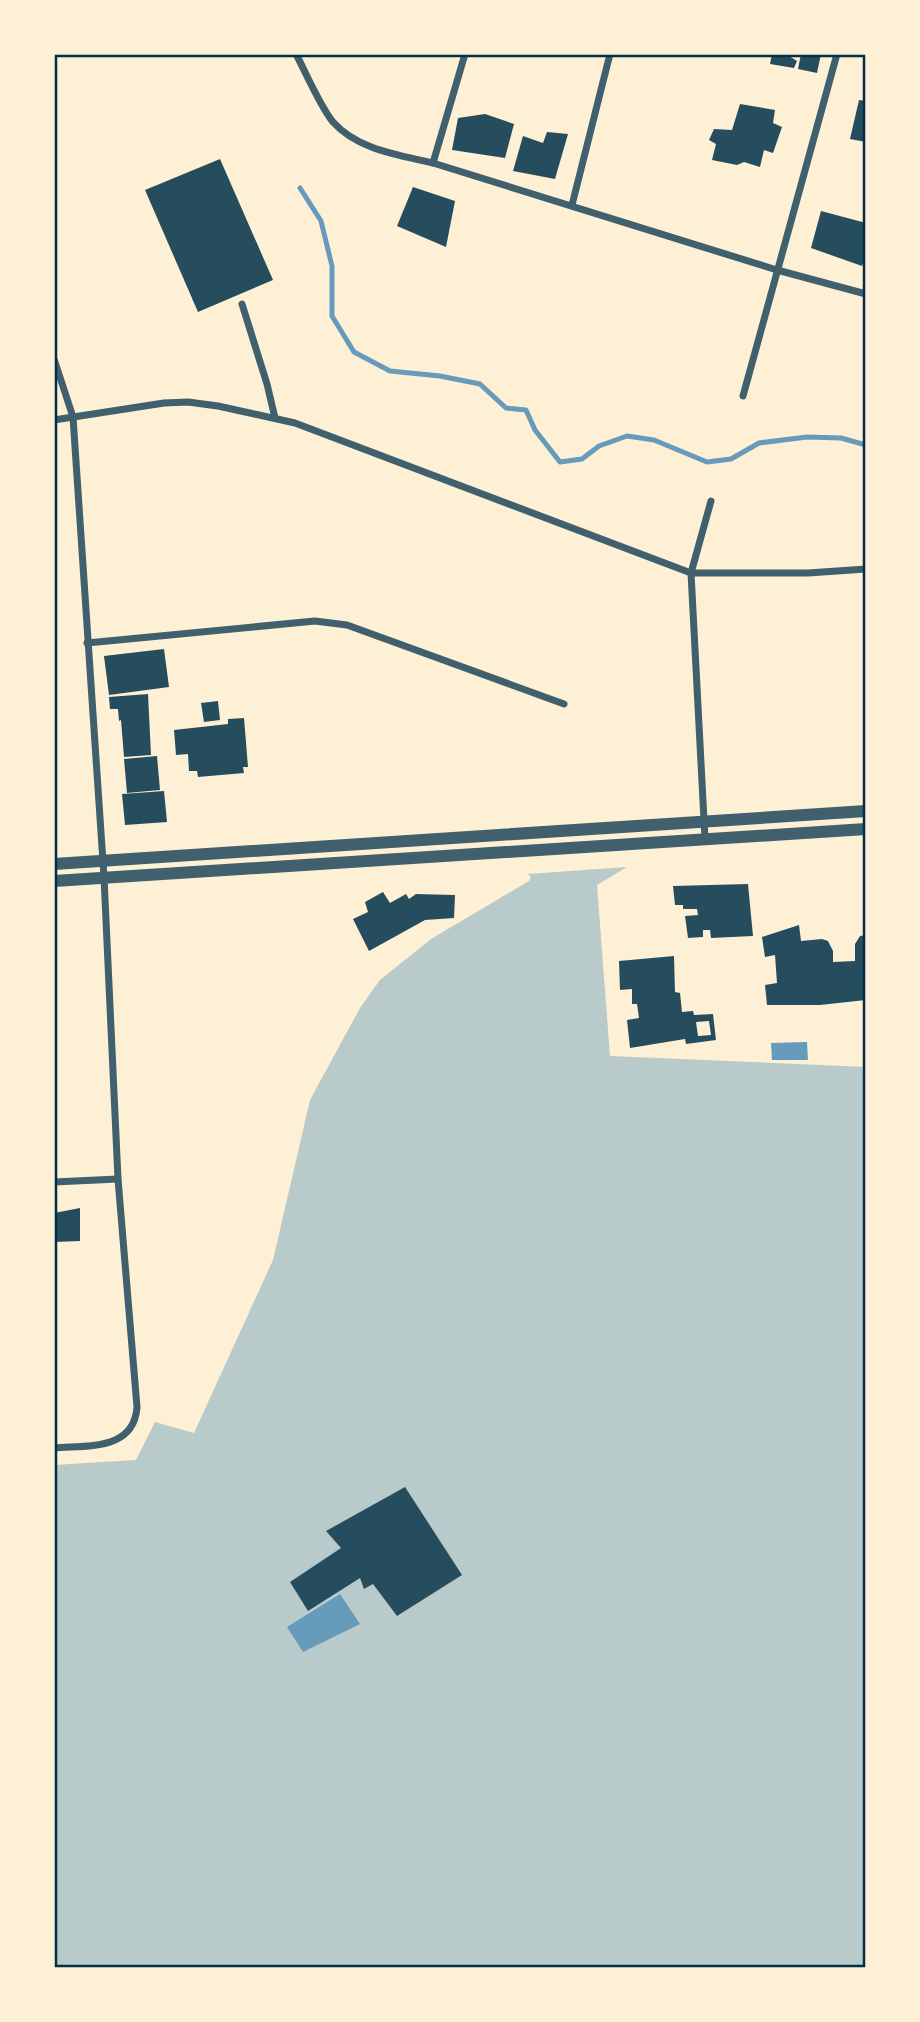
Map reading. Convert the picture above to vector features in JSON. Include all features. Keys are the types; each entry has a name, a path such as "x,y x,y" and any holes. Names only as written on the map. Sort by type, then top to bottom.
{"street":[{"path":"296,54 332,121 352,138 377,150 433,163 777,270 866,294"},
{"path":"433,163 465,54"},
{"path":"572,205 610,54"},
{"path":"743,396 837,54"},
{"path":"242,304 275,418"},
{"path":"54,359 73,416 103,860 118,1179 137,1407 135,1420 127,1435 114,1442 54,1448"},
{"path":"54,420 164,403 188,402 295,424 691,573 808,573 866,569"},
{"path":"705,839 691,573 711,501"},
{"path":"87,643 315,621 330,622 366,632 564,704"},
{"path":"54,863 866,811"},
{"path":"54,881 866,829"},
{"path":"54,1182 118,1179"}],"shaded area":[{"path":"627,867 597,885 610,1056 866,1067 866,1968 54,1968 54,1465 136,1460 155,1422 194,1433 273,1260 310,1100 360,1008 380,980 431,939 529,881 531,877 528,874"}],"water":[{"path":"807,1042 808,1060 772,1060 771,1043"},
{"path":"340,1594 360,1624 303,1652 287,1627"}],"building":[{"path":"772,54 790,54 789,56 797,61 794,68 770,64"},
{"path":"801,54 821,54 817,73 798,69"},
{"path":"859,100 866,101 866,142 850,139"},
{"path":"740,104 775,110 773,123 782,127 773,153 764,150 760,167 744,162 737,165 712,160 716,144 709,140 714,129 732,130"},
{"path":"485,114 514,124 505,158 452,150 458,118"},
{"path":"547,132 568,134 555,179 513,171 523,136 543,143"},
{"path":"220,159 273,280 198,312 145,190"},
{"path":"413,187 455,201 446,247 397,226"},
{"path":"821,211 866,223 866,253 862,266 811,248"},
{"path":"164,649 169,687 109,695 104,656"},
{"path":"148,694 151,755 124,757 121,720 119,721 118,709 110,709 109,697"},
{"path":"218,701 220,720 204,722 201,703"},
{"path":"244,718 248,767 243,767 244,773 198,777 197,771 189,771 188,754 176,755 174,730 228,724 228,719"},
{"path":"157,756 160,790 127,793 124,759"},
{"path":"164,791 167,822 125,825 122,794"},
{"path":"748,884 753,936 711,938 710,930 703,930 703,937 688,938 685,916 698,915 697,909 683,909 683,905 675,905 673,886"},
{"path":"383,892 390,903 406,894 409,899 416,894 455,895 454,918 425,920 369,951 353,919 368,912 365,902"},
{"path":"799,925 801,941 828,941 833,951 833,962 855,961 855,944 860,936 866,935 866,1000 820,1005 767,1005 765,985 777,983 775,955 765,957 762,937"},
{"path":"674,956 675,992 680,993 682,1012 693,1011 694,1015 713,1014 716,1040 686,1044 685,1039 630,1048 627,1020 639,1018 637,1004 632,1004 632,989 620,990 619,961","holes":["709,1021 711,1035 698,1036 696,1022"]},
{"path":"80,1208 80,1241 54,1242 54,1213"},
{"path":"405,1487 462,1575 397,1616 373,1584 364,1589 360,1578 308,1611 290,1582 341,1548 326,1531"}],"waterway":[{"path":"300,188 321,221 332,266 332,316 354,352 390,371 440,376 480,384 506,408 526,410 535,430 560,462 582,459 599,446 627,436 654,440 707,462 731,459 759,443 807,437 841,438 866,445"}]}
